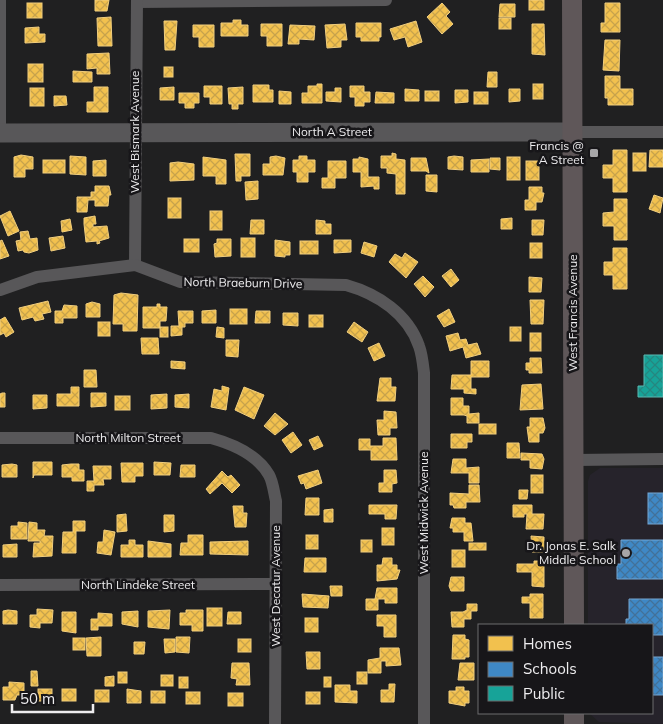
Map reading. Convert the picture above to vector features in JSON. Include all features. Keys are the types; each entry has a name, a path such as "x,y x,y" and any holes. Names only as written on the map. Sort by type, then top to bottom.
{"main road":[{"name":"West Francis Avenue","path":"572,0 574,624"}],"street":[{"path":"0,0 0,133"},
{"path":"136,1 386,0"},
{"name":"West Bismark Avenue","path":"135,265 136,1"},
{"name":"North A Street","path":"0,133 663,132"},
{"name":"North Braeburn Drive","path":"0,290 37,278 135,265 180,282 346,285 363,290 395,311"},
{"name":"West Midwick Avenue","path":"395,311 409,326 420,346 424,373 424,724"},
{"name":"North Milton Street","path":"0,438 211,438 230,444 252,456"},
{"name":"West Decatur Avenue","path":"252,456 269,475 276,501 275,724"},
{"path":"574,460 663,460"},
{"name":"North Lindeke Street","path":"0,585 276,584"}],"shaded area":[{"name":"Dr. Jonas E. Salk Middle School","path":"600,468 663,468 663,724 599,722 590,714 653,714 653,624 588,624 588,481 590,475"}],"building: Homes":[{"path":"95,0 109,0 107,11 95,11"},
{"path":"529,0 544,0 544,10 529,10"},
{"path":"27,3 42,3 42,18 27,18"},
{"path":"442,3 450,12 446,16 453,24 442,34 427,17"},
{"path":"605,3 620,3 620,32 601,32 601,23 605,23"},
{"path":"500,4 515,4 515,17 499,17"},
{"path":"111,17 112,46 98,46 97,18"},
{"path":"499,18 511,18 511,29 499,29"},
{"path":"233,20 241,20 241,25 248,25 248,36 221,36 221,23 233,23"},
{"path":"164,21 177,21 175,50 165,50"},
{"path":"416,21 422,42 408,47 405,37 394,40 390,29"},
{"path":"356,23 381,23 381,37 379,37 379,41 361,41 361,37 356,37"},
{"path":"261,24 282,24 282,46 267,46 267,36 261,36"},
{"path":"345,24 347,40 341,40 341,47 327,48 325,25"},
{"path":"532,24 544,24 545,55 532,54"},
{"path":"193,25 214,25 214,47 199,47 199,37 193,37"},
{"path":"290,25 315,26 314,40 299,39 299,44 288,44"},
{"path":"39,27 39,34 45,34 45,42 25,43 25,28"},
{"path":"605,40 620,40 619,71 603,70"},
{"path":"109,53 110,74 97,74 97,68 87,69 87,54"},
{"path":"28,64 43,64 43,82 28,82"},
{"path":"164,67 173,67 173,77 164,77"},
{"path":"73,71 92,72 92,82 73,82"},
{"path":"488,72 497,72 497,87 487,87"},
{"path":"605,76 620,76 620,89 633,89 633,105 608,105 608,98 605,98"},
{"path":"317,84 322,84 322,103 302,103 302,93 308,93 308,86 317,86"},
{"path":"533,84 543,84 543,99 533,99"},
{"path":"253,85 269,85 269,90 273,90 273,102 253,102"},
{"path":"204,86 222,86 222,104 210,104 210,97 204,97"},
{"path":"350,86 364,86 364,92 370,92 370,102 364,102 364,106 355,106 355,97 350,97"},
{"path":"94,87 108,87 108,112 87,112 87,102 94,102"},
{"path":"174,87 174,100 160,100 160,88"},
{"path":"243,87 243,104 238,104 238,109 232,109 232,104 229,104 228,88"},
{"path":"30,88 44,88 44,106 30,106"},
{"path":"335,88 341,88 341,102 326,101 326,92 335,92"},
{"path":"405,89 419,90 419,101 405,101"},
{"path":"509,89 520,89 520,101 509,102"},
{"path":"455,90 468,90 468,102 455,103"},
{"path":"279,91 291,92 291,104 279,104"},
{"path":"425,91 439,91 439,101 425,101"},
{"path":"376,92 394,93 394,103 375,103"},
{"path":"474,92 488,92 488,104 474,104"},
{"path":"179,93 199,93 199,103 194,103 194,108 185,108 185,103 179,103"},
{"path":"54,96 66,96 67,105 54,106"},
{"path":"613,150 627,150 627,192 613,192 613,178 603,178 603,165 613,165"},
{"path":"650,150 663,150 663,167 649,167"},
{"path":"392,153 396,154 396,159 405,160 405,194 396,194 396,174 387,173 387,168 381,168 381,156 392,156"},
{"path":"633,153 646,153 646,171 633,171"},
{"path":"235,154 250,154 250,176 241,176 241,181 236,181"},
{"path":"21,155 33,157 33,169 25,169 25,177 14,177 14,157"},
{"path":"70,156 86,157 86,175 70,174"},
{"path":"299,156 307,156 307,160 315,160 315,172 308,172 308,182 297,182 297,172 293,172 293,160 299,160"},
{"path":"203,157 226,160 226,184 216,184 216,176 203,176"},
{"path":"270,157 285,158 283,175 263,175 263,164 270,164"},
{"path":"359,157 368,159 368,177 379,177 379,189 374,189 374,186 361,187 361,172 353,172 353,159 359,159"},
{"path":"448,157 463,157 463,170 448,169"},
{"path":"507,157 520,157 520,180 507,180"},
{"path":"411,158 426,158 429,173 426,171 411,171"},
{"path":"490,158 500,158 500,170 490,169"},
{"path":"489,159 489,172 471,172 471,160"},
{"path":"43,160 65,160 65,173 43,173"},
{"path":"106,160 106,176 93,176 93,161"},
{"path":"328,161 346,161 346,178 335,178 335,188 322,188 322,178 328,178"},
{"path":"526,161 539,161 539,180 526,180"},
{"path":"170,163 194,164 194,180 170,181"},
{"path":"426,175 437,175 437,192 426,191"},
{"path":"258,181 258,199 246,200 245,182"},
{"path":"95,186 109,186 111,195 109,195 108,206 95,206 95,200 88,200 87,212 77,212 77,197 91,197 91,192 95,192"},
{"path":"529,187 542,187 542,193 544,193 542,202 536,202 536,210 525,210 525,200 529,200"},
{"path":"654,195 663,198 660,213 649,209"},
{"path":"168,198 181,198 181,218 168,218"},
{"path":"614,199 627,199 627,240 614,240 614,226 603,226 603,213 614,212"},
{"path":"10,211 19,231 8,236 0,216"},
{"path":"210,211 222,211 222,230 210,230"},
{"path":"95,216 96,224 93,224 93,227 107,226 109,238 99,241 100,243 97,244 97,241 86,242 84,224 84,218"},
{"path":"512,218 512,229 501,229 501,219"},
{"path":"70,219 72,230 62,232 61,221"},
{"path":"251,220 264,220 264,234 250,234"},
{"path":"316,220 325,221 325,224 331,224 331,234 316,234"},
{"path":"532,220 544,220 543,235 532,235"},
{"path":"28,231 30,239 37,238 38,250 29,253 23,250 18,251 16,241 21,240 20,232"},
{"path":"63,236 65,248 51,251 49,238"},
{"path":"241,238 255,238 255,257 241,257"},
{"path":"184,239 199,239 199,252 184,252"},
{"path":"217,239 231,239 231,256 215,257 214,244 217,243"},
{"path":"2,240 9,256 0,259 0,241"},
{"path":"275,240 290,242 290,255 285,255 285,257 275,256"},
{"path":"334,240 351,240 351,252 334,253"},
{"path":"300,241 318,241 318,254 300,254"},
{"path":"364,242 377,246 374,257 361,253"},
{"path":"530,243 542,243 542,258 530,258"},
{"path":"613,248 627,248 627,289 613,289 613,275 604,275 604,262 613,262"},
{"path":"405,253 418,262 406,278 389,262 395,254 402,258"},
{"path":"451,269 459,280 451,287 442,276"},
{"path":"423,276 434,287 425,297 414,284"},
{"path":"529,277 542,278 541,292 529,292"},
{"path":"121,293 138,295 137,331 123,331 123,324 113,324 114,295"},
{"path":"530,300 544,300 543,324 531,324"},
{"path":"48,301 51,312 42,314 44,319 35,321 33,317 22,320 19,308"},
{"path":"92,302 100,304 100,317 86,317 86,304"},
{"path":"157,304 160,304 160,307 167,307 166,321 160,321 160,328 143,328 143,307 157,307"},
{"path":"64,305 77,306 77,318 63,318 63,323 55,323 55,311 62,311"},
{"path":"230,309 247,309 247,324 230,324"},
{"path":"449,309 455,322 444,327 437,316"},
{"path":"216,310 216,323 202,323 202,311"},
{"path":"178,311 193,311 193,323 185,323 185,327 182,327 182,335 171,336 171,326 179,326"},
{"path":"256,311 270,311 270,323 255,323"},
{"path":"283,313 298,313 298,326 283,325"},
{"path":"309,315 323,315 323,327 309,327"},
{"path":"5,317 14,332 6,337 4,333 0,335 0,320"},
{"path":"98,322 110,322 110,336 98,336"},
{"path":"354,322 368,332 362,342 347,332"},
{"path":"160,327 168,327 168,337 160,337"},
{"path":"217,327 224,328 224,338 216,337"},
{"path":"510,327 521,327 521,341 510,341"},
{"path":"458,333 460,340 466,339 468,345 477,343 481,354 466,358 463,347 450,351 446,336"},
{"path":"530,333 541,333 541,351 530,351"},
{"path":"141,338 158,338 159,354 142,354"},
{"path":"226,340 239,340 238,357 226,356"},
{"path":"379,343 385,356 374,361 368,348"},
{"path":"530,358 541,358 542,373 529,373 529,370 526,370 526,363 530,363"},
{"path":"171,361 185,362 185,369 171,368"},
{"path":"471,361 489,361 489,377 471,377 471,389 476,389 476,394 464,393 464,389 451,389 452,375 471,375"},
{"path":"84,370 96,370 97,387 84,387"},
{"path":"380,378 391,378 391,387 396,387 395,401 377,401"},
{"path":"541,384 543,409 520,410 522,385"},
{"path":"222,386 229,388 226,410 211,407 214,389 222,391"},
{"path":"71,387 79,387 79,406 57,406 57,394 71,394"},
{"path":"244,387 264,395 254,419 235,410"},
{"path":"5,393 5,407 0,407 0,394"},
{"path":"91,393 106,393 106,406 91,407"},
{"path":"167,394 167,408 151,409 151,395"},
{"path":"189,394 189,408 175,407 175,395"},
{"path":"33,395 47,395 47,408 33,409"},
{"path":"115,396 130,396 130,410 115,410"},
{"path":"451,398 463,398 463,406 469,406 469,414 479,413 479,423 467,423 467,416 464,415 451,415"},
{"path":"384,411 396,412 397,428 390,428 390,435 378,435 377,420 384,420"},
{"path":"275,413 288,424 275,435 264,426"},
{"path":"530,418 543,418 545,428 543,433 539,433 539,442 529,442 527,427 530,427"},
{"path":"479,424 496,424 496,434 479,434"},
{"path":"293,432 302,445 291,453 282,440"},
{"path":"451,434 472,434 472,442 467,442 467,448 451,448"},
{"path":"318,436 323,446 314,450 309,440"},
{"path":"383,438 396,438 397,460 371,460 371,450 359,450 359,439 370,439 370,446 383,446"},
{"path":"507,443 519,443 520,458 507,458"},
{"path":"521,453 542,454 544,459 542,469 530,468 530,460 521,460"},
{"path":"453,459 466,459 466,468 479,467 479,483 469,483 469,473 451,473"},
{"path":"33,462 52,462 52,475 34,475 33,478"},
{"path":"154,462 171,463 170,475 154,475"},
{"path":"121,463 143,463 143,476 135,476 135,482 122,482"},
{"path":"79,464 79,470 84,470 84,481 72,481 72,477 62,477 62,465"},
{"path":"2,465 17,465 17,477 2,477"},
{"path":"181,465 195,465 195,477 180,477"},
{"path":"93,466 111,466 111,479 103,479 104,485 94,485 94,491 87,491 87,481 94,481"},
{"path":"318,470 322,483 306,489 304,483 301,484 298,476"},
{"path":"384,470 396,470 397,483 392,484 392,492 379,492 379,483 384,483"},
{"path":"222,471 228,477 231,475 240,485 232,493 222,483 210,494 206,489"},
{"path":"531,475 543,475 543,493 531,493"},
{"path":"469,485 479,485 480,502 466,502 466,508 454,508 453,505 450,505 450,493 469,494"},
{"path":"519,490 528,490 527,499 519,499"},
{"path":"306,498 319,498 319,515 305,515"},
{"path":"369,505 397,505 396,519 385,519 385,514 369,514"},
{"path":"513,505 532,505 532,514 544,514 543,529 526,529 527,514 524,514 524,517 513,517"},
{"path":"233,506 243,506 243,513 247,513 246,527 235,527"},
{"path":"333,509 333,522 324,522 324,510"},
{"path":"126,514 127,531 117,532 117,515"},
{"path":"164,515 174,515 174,531 164,532"},
{"path":"452,518 465,518 465,523 471,523 473,541 464,541 464,532 453,532 453,528 450,528"},
{"path":"73,521 85,521 85,531 76,531 76,553 62,553 63,532 73,532"},
{"path":"18,522 27,523 27,539 11,539 11,526 18,526"},
{"path":"29,522 37,523 37,530 45,530 44,536 53,536 52,556 33,557 34,543 40,543 40,541 28,541"},
{"path":"382,528 394,528 394,545 382,545"},
{"path":"104,530 115,532 111,555 97,553 98,542 103,542"},
{"path":"188,535 203,535 203,555 180,555 181,543 188,543"},
{"path":"306,535 318,535 318,549 306,549"},
{"path":"531,536 544,537 544,552 532,552"},
{"path":"129,540 135,540 135,545 143,545 143,557 121,557 121,545 129,545"},
{"path":"361,540 372,540 372,552 361,552"},
{"path":"148,541 171,544 171,557 148,557"},
{"path":"248,541 248,555 210,554 210,542"},
{"path":"469,543 486,543 486,550 469,550"},
{"path":"17,544 17,557 3,557 3,545"},
{"path":"452,550 465,550 465,567 452,567"},
{"path":"305,558 326,558 326,572 304,572"},
{"path":"383,558 392,558 392,565 397,565 397,570 400,570 397,579 377,581 377,565 382,565"},
{"path":"534,561 544,561 544,587 532,586 532,572 517,572 517,564 534,564"},
{"path":"451,577 464,577 464,591 451,591 449,586"},
{"path":"330,586 342,586 342,596 331,596"},
{"path":"377,588 397,588 397,603 385,603 385,599 378,599 378,610 366,610 366,599 375,599"},
{"path":"302,594 329,596 328,608 303,607"},
{"path":"530,594 543,594 543,618 530,618 530,603 522,603 522,597 530,597"},
{"path":"467,604 477,604 477,611 471,611 471,619 464,619 464,627 452,627 451,612 467,610"},
{"path":"207,608 222,608 222,626 207,626"},
{"path":"37,609 53,610 52,623 40,623 40,628 30,627 30,615 37,615"},
{"path":"170,610 169,629 148,627 148,611"},
{"path":"186,610 203,610 203,631 192,631 192,625 180,625 180,613 186,613"},
{"path":"3,611 17,611 17,624 3,624"},
{"path":"138,611 138,627 122,624 122,612"},
{"path":"62,612 76,612 76,633 62,631"},
{"path":"228,612 241,612 241,624 227,624"},
{"path":"98,613 112,614 112,626 98,626 98,630 91,630 91,619 98,619"},
{"path":"377,615 396,615 396,637 384,637 384,626 377,626"},
{"path":"305,618 318,618 318,632 305,632"},
{"path":"453,635 465,635 465,639 469,640 469,657 465,657 465,659 452,659"},
{"path":"101,637 101,656 87,656 86,638"},
{"path":"176,637 190,637 189,653 176,652"},
{"path":"73,638 85,638 85,650 73,650"},
{"path":"164,639 175,639 175,652 165,653"},
{"path":"238,639 251,639 251,652 238,652"},
{"path":"134,642 145,642 144,654 134,654"},
{"path":"380,648 399,648 401,665 386,666 386,661 381,661 381,673 368,673 368,660 380,658"},
{"path":"306,652 320,652 320,669 307,669"},
{"path":"232,663 249,663 250,685 236,685 237,679 231,678"},
{"path":"460,663 474,663 474,680 458,680"},
{"path":"31,671 37,671 38,686 31,686"},
{"path":"118,672 127,672 127,683 118,683"},
{"path":"357,672 367,672 367,684 357,684"},
{"path":"161,675 173,675 173,686 161,686"},
{"path":"114,676 114,686 105,686 105,677"},
{"path":"179,677 188,677 188,688 179,688"},
{"path":"324,677 331,677 331,687 324,687"},
{"path":"9,682 24,683 24,695 17,695 15,700 3,700 3,687 9,687"},
{"path":"389,684 395,684 394,702 381,702 381,690 389,690"},
{"path":"335,685 350,685 350,691 357,691 357,703 335,702"},
{"path":"456,687 464,687 464,691 469,691 469,703 465,703 465,706 449,703 449,691 456,691"},
{"path":"38,689 52,689 52,701 38,701"},
{"path":"62,689 76,689 76,701 62,701"},
{"path":"127,689 141,691 141,703 127,703"},
{"path":"95,690 109,690 109,702 95,702"},
{"path":"151,691 165,691 165,703 151,703"},
{"path":"186,692 200,692 200,704 186,704"},
{"path":"306,692 320,692 320,704 306,704"},
{"path":"228,693 243,693 243,706 228,706"}],"building: Schools":[{"path":"648,493 663,493 663,524 648,524"},
{"path":"621,540 663,540 663,579 617,579 617,564 621,564"},
{"path":"629,599 663,599 663,635 653,635 653,624 626,624 626,619 629,619"},
{"path":"653,657 663,657 663,695 653,695"}],"building: Public":[{"path":"644,355 663,355 663,397 638,397 638,386 644,386"}],"place":[{"name":"Francis @ A Street","path":"594,153"},
{"name":"Dr. Jonas E. Salk Middle School","path":"626,553"}]}
